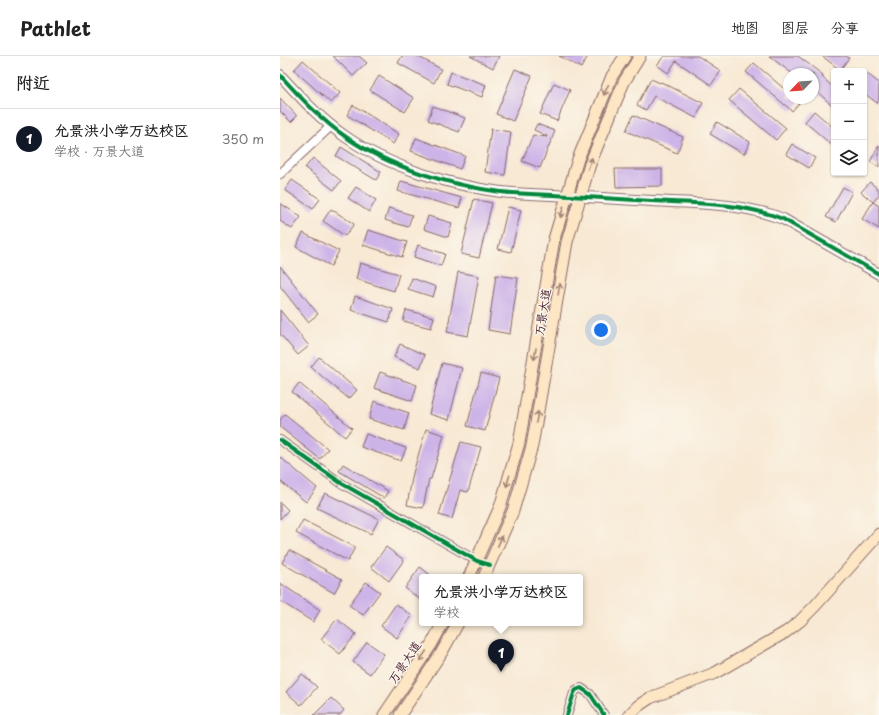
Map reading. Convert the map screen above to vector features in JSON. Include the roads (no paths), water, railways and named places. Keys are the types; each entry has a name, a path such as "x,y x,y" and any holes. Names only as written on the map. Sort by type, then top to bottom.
{"main road":[{"name":"万景大道","path":"470,574 500,507 519,443 554,239 566,196 580,152 612,76 625,56"},
{"name":"万景大道","path":"486,574 513,511 532,446 567,242 590,164 621,89 640,56"},
{"path":"630,715 638,706 650,698 715,673 786,632 815,606 879,534"},
{"name":"万景大道","path":"384,715 442,626"},
{"path":"400,715 442,652 456,626"}],"street":[{"path":"280,75 312,109 344,136 370,152 391,162 425,174 488,190 503,192 726,206 761,212 797,227 879,274"},
{"path":"280,174 332,126"},
{"path":"280,440 341,483 477,561 490,565"},
{"path":"568,715 574,693 576,690 581,688 590,694 604,715"}],"place":[{"name":"允景洪小学万达校区","path":"501,672"}]}
